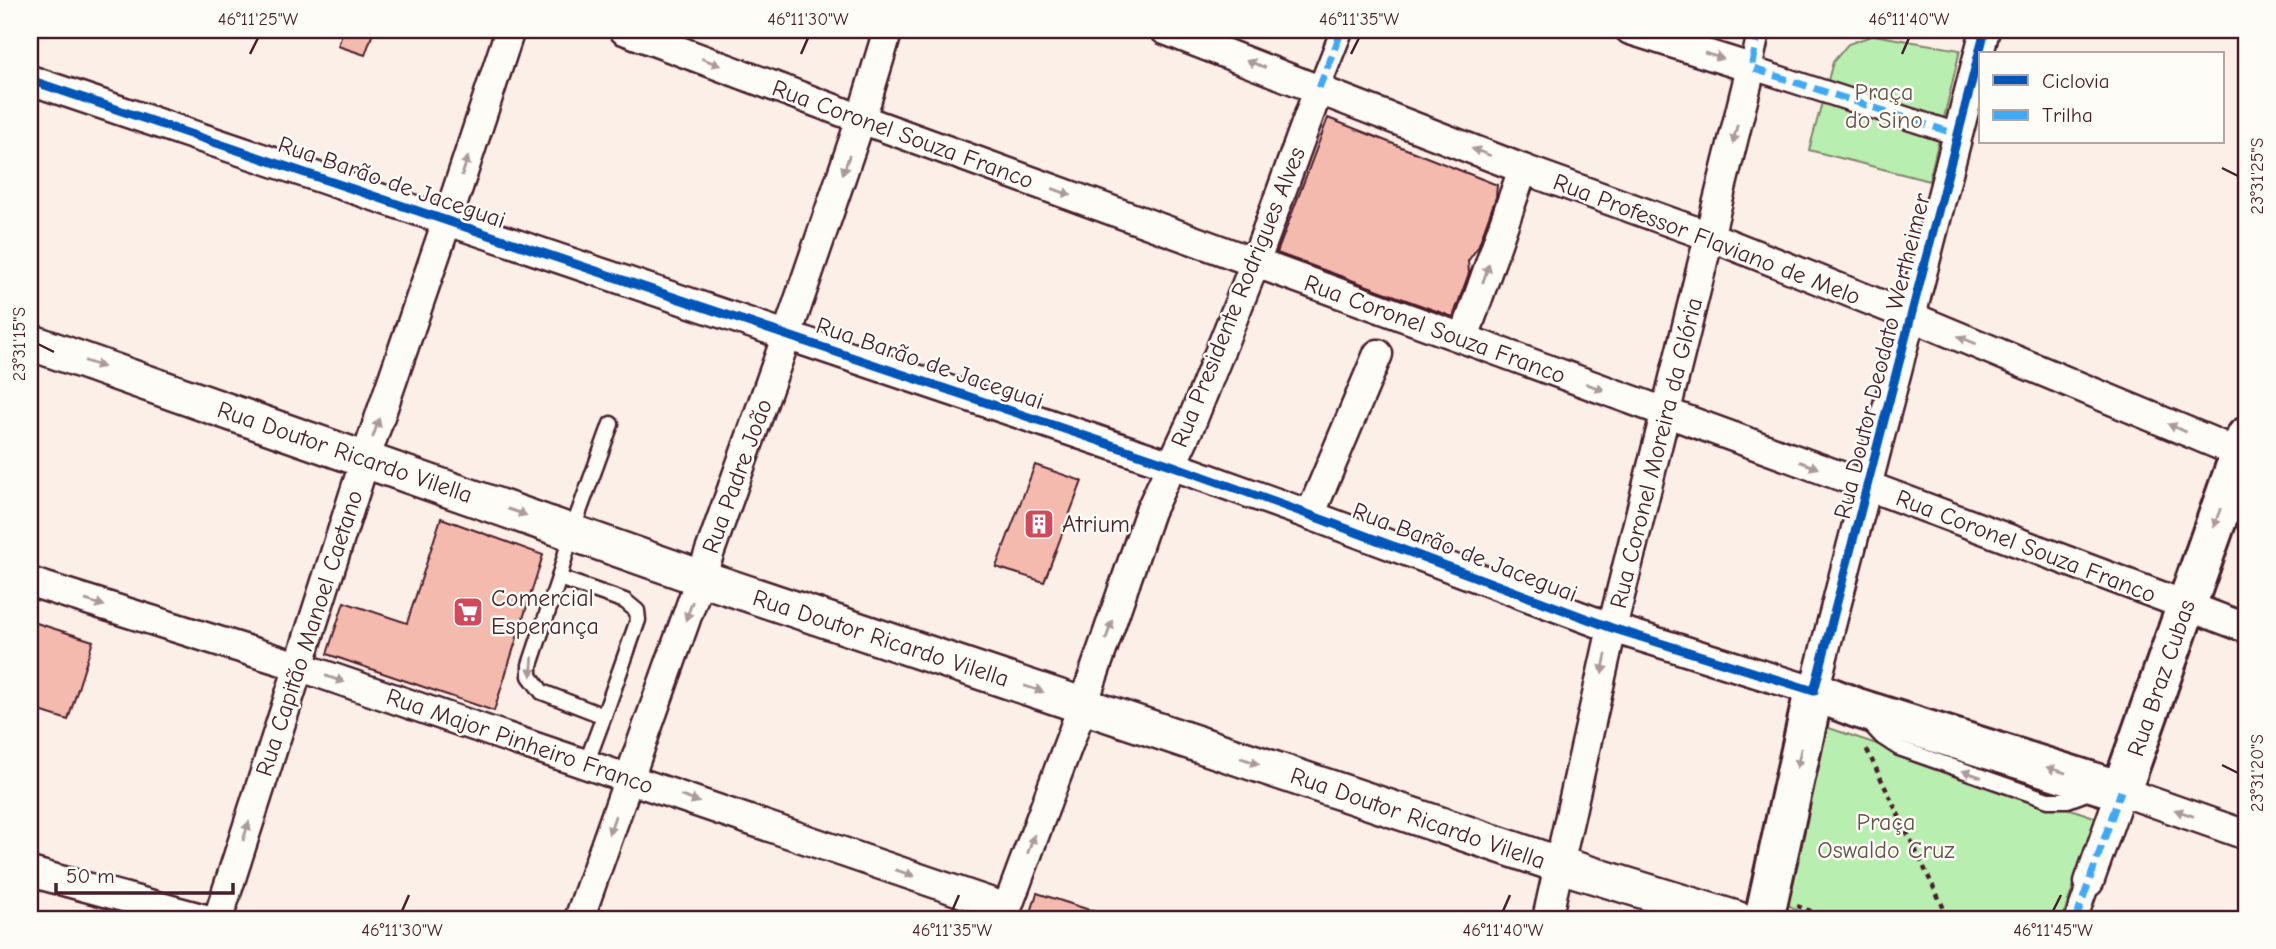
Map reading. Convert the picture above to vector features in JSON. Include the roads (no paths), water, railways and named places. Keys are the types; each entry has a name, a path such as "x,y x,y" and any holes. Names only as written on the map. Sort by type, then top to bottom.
{"main road":[{"name":"Rua Braz Cubas","path":"2114,789 2244,449"},
{"path":"1839,701 2114,789"},
{"name":"Rua Doutor Deodato Wertheimer","path":"1764,919 1839,701"}],"street":[{"name":"Rua Capitão Manoel Caetano","path":"218,919 365,460 510,30"},
{"name":"Rua Coronel Souza Franco","path":"624,30 1868,486 2246,628"},
{"name":"Rua Padre João","path":"579,919 788,335 862,119 888,30"},
{"name":"Rua Professor Flaviano de Melo","path":"1165,30 1523,169 1709,236 2244,449"},
{"name":"Rua Presidente Rodrigues Alves","path":"1005,914 1083,705 1150,511 1192,421 1255,263 1342,30"},
{"path":"1630,30 1959,135"},
{"name":"Rua Coronel Moreira da Glória","path":"1547,919 1612,628 1759,30"},
{"name":"Rua Doutor Deodato Wertheimer","path":"1980,52 1985,30"},
{"name":"Rua Doutor Deodato Wertheimer","path":"1839,701 1868,486 1979,54"},
{"name":"Rua Barão de Jaceguai","path":"30,80 1171,465 1612,628 1839,701"},
{"path":"1464,338 1523,169"},
{"name":"Rua Doutor Ricardo Vilella","path":"30,342 701,578 1560,865 1736,919"},
{"path":"1310,515 1378,354"},
{"name":"Rua Major Pinheiro Franco","path":"30,582 298,666 628,778 1005,914"},
{"path":"2114,789 2246,835"},
{"name":"Rua Braz Cubas","path":"2076,919 2090,882 2114,789"},
{"path":"30,872 205,919"}],"lane":[{"path":"604,716 542,692 530,676 533,654 572,531 611,424"},
{"path":"559,578 625,601 637,611 638,620 586,764"}],"place":[{"name":"Atrium","path":"1039,524"},
{"name":"Comercial Esperança","path":"468,612"}],"park label":[{"name":"Praça do Sino","path":"1884,106"},
{"name":"Praça Oswaldo Cruz","path":"1886,836"}]}
